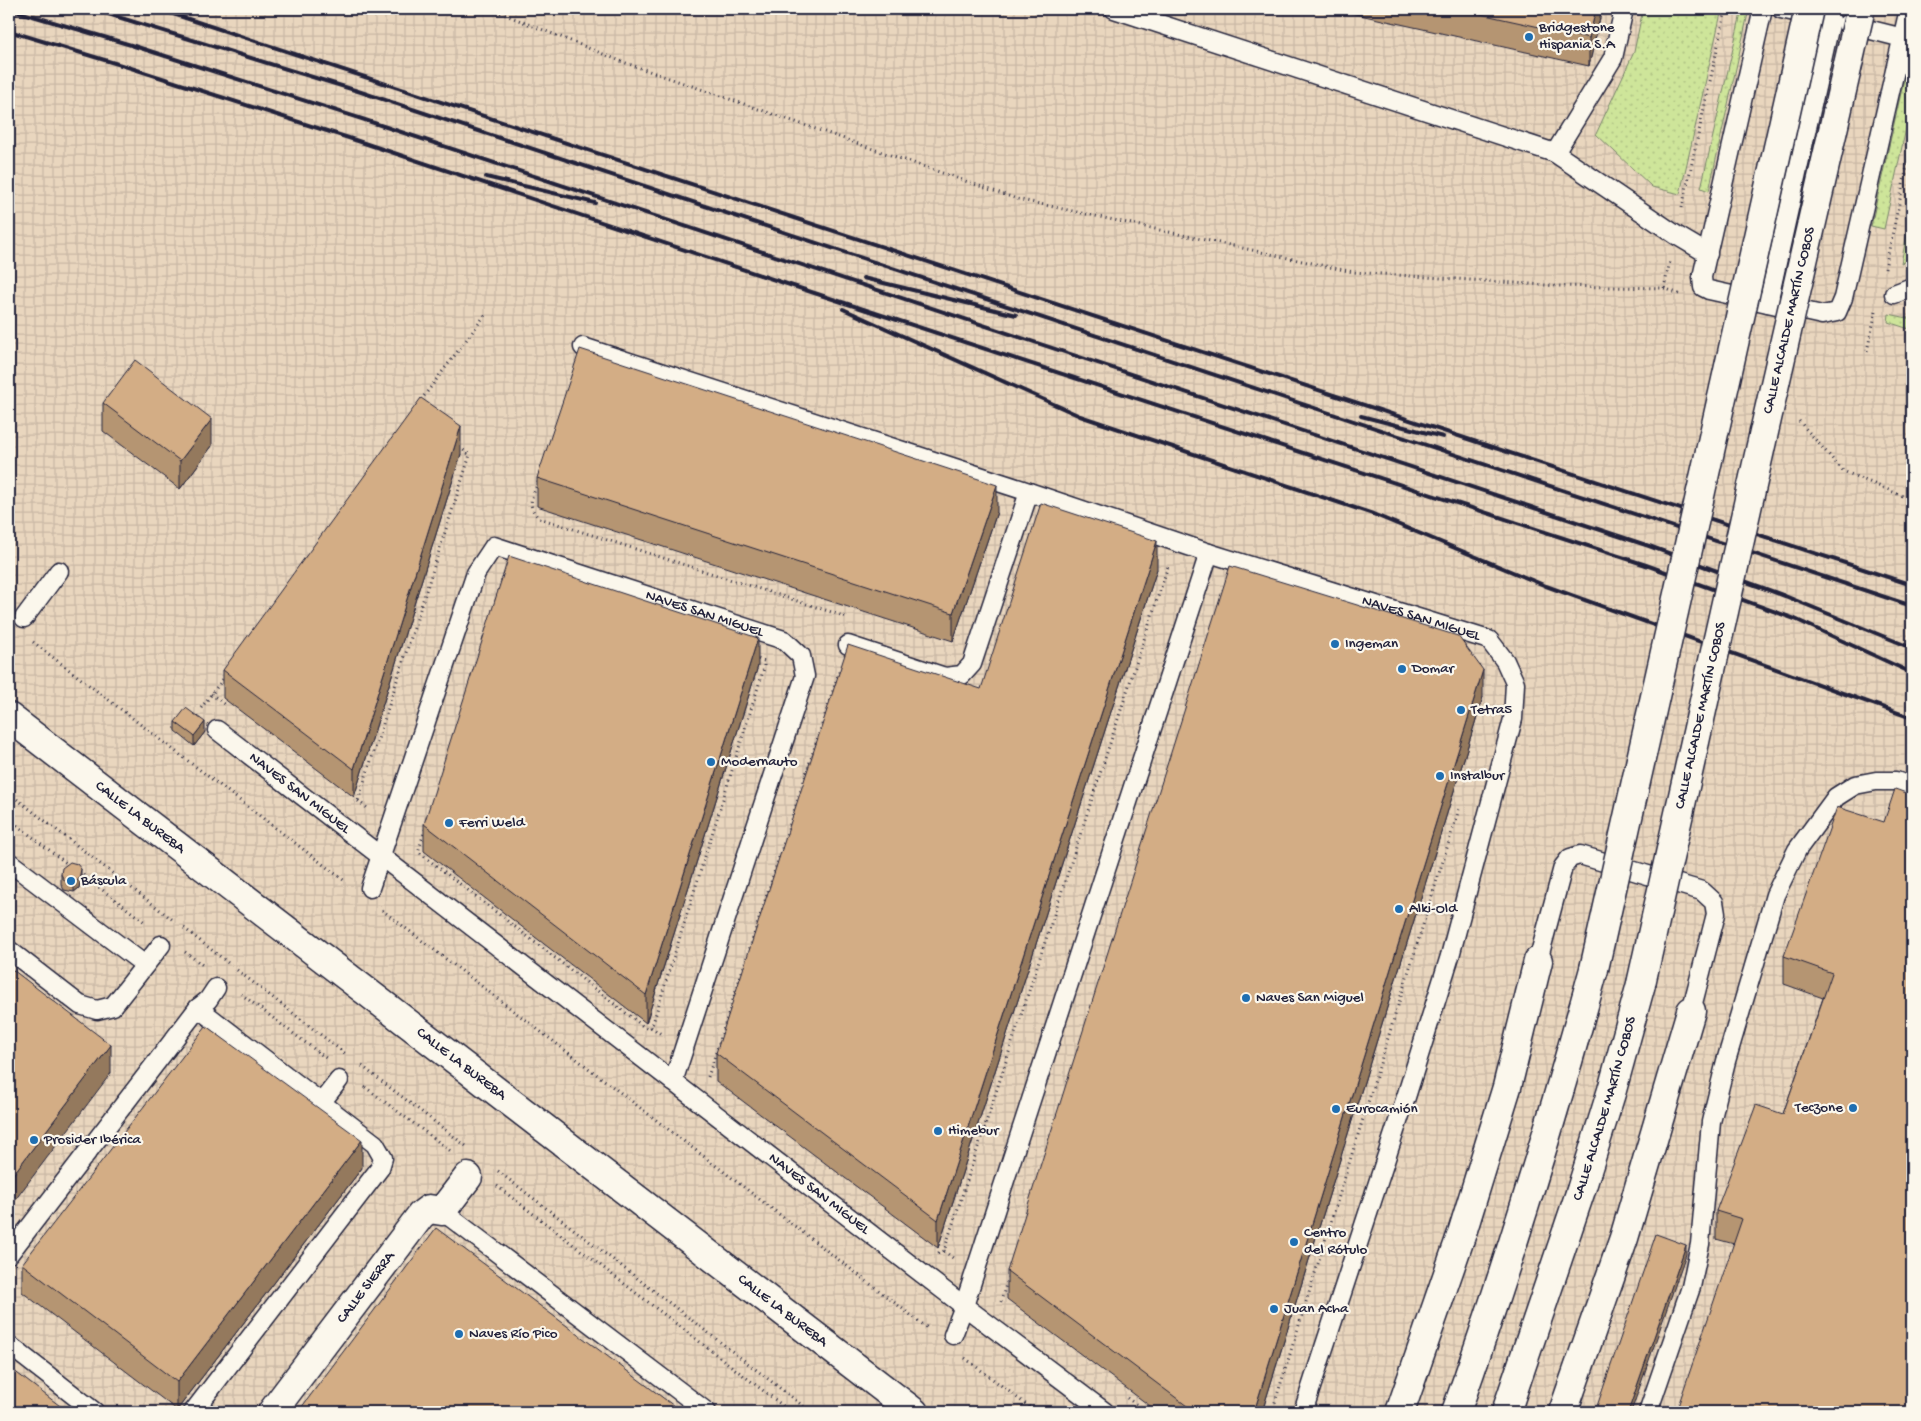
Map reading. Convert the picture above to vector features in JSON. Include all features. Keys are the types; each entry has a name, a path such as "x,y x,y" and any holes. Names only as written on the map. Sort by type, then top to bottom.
{"main road":[{"name":"CALLE ALCALDE MARTÍN COBOS","path":"1506,1412 1581,1190 1612,1090 1641,984 1764,432 1861,10"},
{"path":"1456,1412 1526,1203 1594,969 1820,15"},
{"name":"CALLE LA BUREBA","path":"9,717 914,1412"},
{"path":"1400,1412 1462,1233 1507,1087 1538,961"},
{"path":"1563,1412 1624,1238 1691,1011"},
{"path":"442,1211 472,1172"},
{"name":"CALLE SIERRA","path":"272,1412 421,1216 429,1209 442,1211"}],"lane":[{"path":"1114,9 1555,153 1708,254"},
{"path":"1555,153 1613,58 1624,9"},
{"path":"1763,9 1702,277 1703,287 1709,290 1822,315 1837,312 1847,282 1909,9"},
{"path":"1781,9 1820,15 1902,38"},
{"path":"1768,303 1820,15"},
{"path":"1912,287 1894,294 1912,300"},
{"name":"NAVES SAN MIGUEL","path":"583,347 1210,553 1489,640 1505,661 1515,683 1513,719 1450,956 1303,1412"},
{"path":"848,645 945,677 962,675 972,664 1029,492"},
{"name":"NAVES SAN MIGUEL","path":"370,888 476,574 494,546 784,640 801,656 805,676 672,1082"},
{"path":"953,1336 1210,553"},
{"path":"24,618 59,571"},
{"name":"NAVES SAN MIGUEL","path":"217,730 672,1082 1105,1412"},
{"path":"1648,1412 1691,1287 1700,1244 1712,1122 1726,1061 1775,895 1796,850 1836,797 1855,785 1876,781 1896,781 1912,786"},
{"path":"1538,961 1563,867 1570,858 1580,856 1702,891 1714,902 1716,914 1691,1011"},
{"path":"9,862 145,965"},
{"path":"9,950 80,1005 96,1010 113,1006 162,945"},
{"path":"9,1254 198,1008 208,1000 216,988"},
{"path":"194,1412 380,1168 383,1158 375,1144 198,1008"},
{"path":"321,1103 338,1080"},
{"path":"442,1211 707,1412"},
{"path":"9,1346 95,1412"}],"path":[{"path":"490,9 623,62 1018,199 1353,272 1559,286 1664,288 1682,296"},
{"path":"1664,288 1726,9"},
{"path":"1884,272 1912,144"},
{"path":"1867,351 1876,308"},
{"path":"417,406 485,315"},
{"path":"1797,419 1842,471 1912,500"},
{"path":"350,801 357,803 358,801 470,455 455,444"},
{"path":"540,477 530,504 532,511 539,518 856,620 708,1078"},
{"path":"936,1253 944,1251 1176,542"},
{"path":"506,578 512,579 764,661 764,668 656,1014 649,1029 420,853 419,848 502,581 506,578"},
{"path":"32,641 350,886"},
{"path":"201,709 229,670"},
{"path":"212,694 227,706"},
{"path":"9,793 467,1147"},
{"path":"1272,1412 1461,804"},
{"path":"9,819 151,927"},
{"path":"382,910 933,1333"},
{"path":"182,950 206,968"},
{"path":"238,992 329,1061"},
{"path":"360,1084 472,1172 791,1412"},
{"path":"497,1171 810,1412"},
{"path":"1004,1305 1001,1302 1001,1297 1008,1276"},
{"path":"963,1356 1036,1412"},
{"path":"1123,1394 1147,1412"}],"shaded area":[{"path":"9,9 1912,9 1912,1412 9,1412"}],"green space":[{"path":"1643,9 1722,9 1680,194 1652,187 1596,134 1634,52"},
{"path":"1742,9 1749,9 1709,191 1701,188"},
{"path":"1912,44 1912,101 1884,229 1871,226"},
{"path":"1912,209 1912,259 1901,263"},
{"path":"1889,314 1912,319 1912,330 1888,322"}],"building":[{"path":"1458,9 1596,9 1589,38"},
{"path":"580,349 997,485 953,613 537,478"},
{"path":"135,360 212,419 180,461 103,403"},
{"path":"421,398 461,426 354,769 223,670"},
{"path":"1041,503 1157,541 938,1220 716,1053 848,645 981,689"},
{"path":"509,556 758,638 646,995 424,824"},
{"name":"Naves San Miguel","path":"1230,566 1458,636 1483,670 1254,1412 1195,1412 1007,1271"},
{"path":"186,708 205,722 194,736 175,722"},
{"name":"Teczone","path":"1895,789 1912,795 1912,1412 1676,1412 1742,1219 1716,1211 1756,1105 1783,1114 1832,973 1784,956 1837,807 1884,822"},
{"path":"70,862 77,864 81,869 79,879 74,883 64,880 61,874 62,868"},
{"name":"Prosider Ibérica","path":"9,967 111,1045 9,1180"},
{"path":"206,1026 362,1140 177,1382 22,1264"},
{"name":"Naves Río Pico","path":"436,1228 682,1412 298,1412"},
{"path":"1656,1234 1686,1245 1628,1412 1595,1412"},
{"path":"9,1367 68,1412 9,1412"}],"railway":[{"path":"9,9 131,45 362,119 1649,546 1785,596 1912,648"},
{"path":"92,9 361,92 1912,606"},
{"path":"158,9 1912,585"},
{"path":"9,31 358,141 793,286 1646,565 1795,619 1912,673"},
{"path":"486,177 595,203"},
{"path":"863,278 1016,315"},
{"path":"843,309 1080,416 1373,514 1546,586 1912,718"},
{"path":"1361,416 1443,437"}],"place":[{"name":"Bridgestone Hispania S.A","path":"1529,37"},
{"name":"Ingeman","path":"1335,644"},
{"name":"Domar","path":"1402,669"},
{"name":"Tetra5","path":"1461,710"},
{"name":"Modernauto","path":"711,762"},
{"name":"Instalbur","path":"1440,776"},
{"name":"Ferri Weld","path":"449,823"},
{"name":"Báscula","path":"71,881"},
{"name":"Alki-Old","path":"1399,909"},
{"name":"Naves San Miguel","path":"1246,998"},
{"name":"Teczone","path":"1853,1108"},
{"name":"Eurocamión","path":"1336,1109"},
{"name":"Himebur","path":"938,1131"},
{"name":"Prosider Ibérica","path":"34,1140"},
{"name":"Centro del Rótulo","path":"1294,1242"},
{"name":"Juan Acha","path":"1274,1309"},
{"name":"Naves Río Pico","path":"459,1334"}]}
